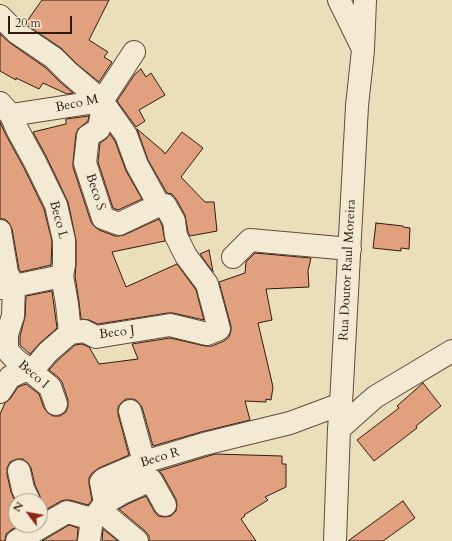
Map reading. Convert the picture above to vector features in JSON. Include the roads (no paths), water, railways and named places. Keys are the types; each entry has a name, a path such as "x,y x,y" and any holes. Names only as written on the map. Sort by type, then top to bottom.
{"street":[{"path":"339,0 363,50"},
{"name":"Rua Doutor Raul Moreira","path":"335,541 339,429 357,106 363,50 365,0"},
{"path":"0,16 17,33 54,58 102,101 126,135 137,165 159,205"},
{"name":"Beco M","path":"6,109 102,101 134,52"},
{"name":"Beco S","path":"102,101 99,129 88,136 85,163 103,218 119,224 159,205"},
{"name":"Beco L","path":"6,109 35,162 56,205 64,240 64,265 62,276 70,333"},
{"name":"Beco J","path":"70,333 84,331 96,337 170,325 207,334 219,329 207,284 186,256 176,236 174,221 165,205 159,205"},
{"name":"Beco I","path":"0,231 7,273 7,287 13,316 7,334 7,350 15,359 50,387 56,404"},
{"path":"233,257 250,240 350,249"},
{"path":"7,287 62,276"},
{"path":"0,392 10,377 37,365 48,352 70,333"},
{"path":"339,429 375,397 452,350"},
{"name":"Beco R","path":"99,511 101,482 104,479 144,462 204,444 290,423 341,404"},
{"path":"130,411 144,462"},
{"path":"19,471 25,493"},
{"path":"89,541 99,511 122,493 151,480 166,505"},
{"path":"48,521 67,512 99,511 137,541"},
{"path":"17,541 28,533"}]}
